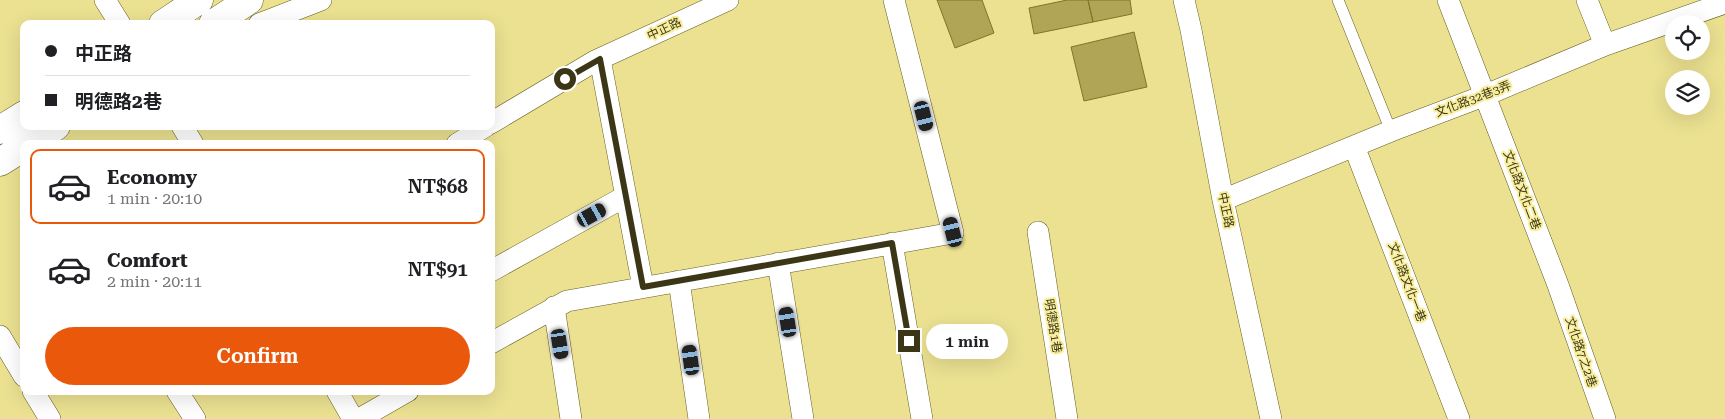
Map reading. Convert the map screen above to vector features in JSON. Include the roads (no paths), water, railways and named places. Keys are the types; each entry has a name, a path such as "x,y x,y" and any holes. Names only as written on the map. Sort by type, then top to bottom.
{"main road":[{"path":"169,20 199,0"},
{"path":"219,20 249,0"},
{"path":"35,140 50,130"},
{"path":"0,162 20,150"}],"street":[{"path":"104,0 117,20"},
{"path":"269,20 320,0"},
{"name":"中正路","path":"495,121 600,59 728,0"},
{"path":"495,341 567,301 953,232 894,0"},
{"name":"中正路","path":"1184,0 1223,200 1271,419"},
{"name":"文化路文化二巷","path":"1448,0 1486,94 1558,285"},
{"path":"1587,0 1605,46"},
{"name":"文化路32巷3弄","path":"1223,200 1605,46 1724,4"},
{"path":"600,59 643,287"},
{"path":"11,123 21,140"},
{"path":"463,140 480,130"},
{"name":"文化路文化一巷","path":"1354,146 1459,419"},
{"path":"495,269 626,196"},
{"name":"明德路1巷","path":"1038,232 1067,419"},
{"path":"892,243 922,419"},
{"path":"778,263 804,419"},
{"path":"679,281 699,419"},
{"name":"文化路7之2巷","path":"1558,285 1605,419"},
{"path":"554,307 571,419"},
{"path":"0,336 20,369"},
{"path":"35,395 50,419"},
{"path":"180,395 195,419"},
{"path":"339,395 353,419"},
{"path":"359,419 401,395"}],"lane":[{"path":"1338,0 1391,131"}]}
